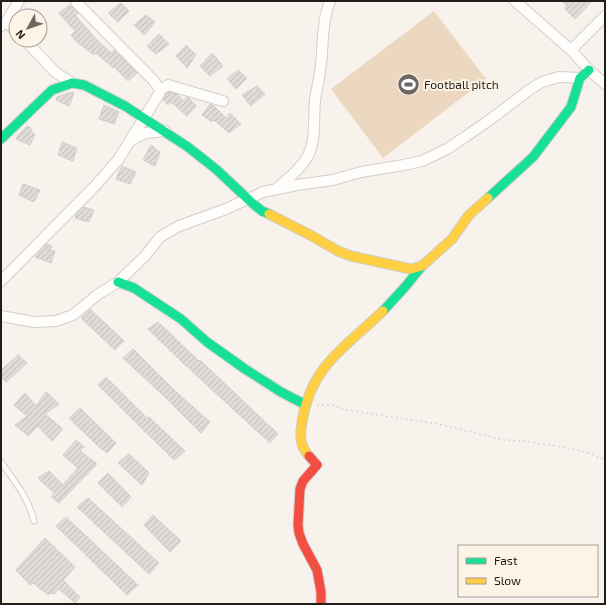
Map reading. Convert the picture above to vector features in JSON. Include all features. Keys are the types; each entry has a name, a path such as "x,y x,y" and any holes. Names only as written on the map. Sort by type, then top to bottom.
{"street":[{"path":"4,24 19,1"},
{"path":"276,189 307,158 311,147 326,12 330,1"},
{"path":"515,1 571,50 589,70 605,84"},
{"path":"76,2 154,80 160,90"},
{"path":"571,50 605,16"},
{"path":"32,48 55,72 72,83 84,85 96,90 125,106 194,151 262,211 338,251 351,256 390,264 405,269 422,266"},
{"path":"321,604 321,592 317,570 313,561 308,555 299,533 300,489 303,481 317,465 314,459 303,448 301,443 301,427 309,392 320,373 351,338 373,319 415,276 422,266 452,239 469,215 533,157 571,107 580,78 589,70"},
{"path":"52,90 55,72"},
{"path":"1,316 34,322 64,319 73,315 97,295 118,282 145,256 160,237 179,226 226,209 263,192 321,182 361,172 422,161 447,149 542,82 559,77 580,78"},
{"path":"1,139 52,90 72,83"},
{"path":"1,281 95,186 118,160 158,98 160,90 168,84 222,101"},
{"path":"131,140 145,133 164,132"},
{"path":"118,282 127,283 134,287 146,297 181,319 208,343 235,362 281,392 306,405"}],"lane":[{"path":"1,462 26,497 34,521"}],"path":[{"path":"306,405 331,405 347,410 438,424 504,440 537,443 580,450 605,460"}],"shaded area":[{"name":"Football pitch","path":"434,11 486,79 383,158 331,89"}],"building":[{"path":"562,1 592,1 575,19 564,8 567,6"},
{"path":"121,3 129,11 118,22 108,13"},
{"path":"70,5 78,13 75,15 95,38 111,53 114,50 137,73 128,81 114,67 113,68 96,53 94,55 77,42 71,35 75,31 59,13"},
{"path":"146,15 155,22 144,35 134,25"},
{"path":"159,34 169,44 156,54 147,46"},
{"path":"186,45 196,55 187,68 176,56"},
{"path":"212,53 223,66 210,76 200,66"},
{"path":"238,70 247,78 236,89 227,79"},
{"path":"257,86 265,94 251,106 242,95"},
{"path":"72,92 74,93 69,106 56,100 57,97"},
{"path":"169,92 177,94 184,101 187,97 189,98 196,106 187,116 171,102 168,105 163,100"},
{"path":"210,104 213,105 226,118 230,113 241,124 229,133 214,120 212,122 202,115"},
{"path":"104,105 119,112 114,124 99,119"},
{"path":"27,126 31,128 31,131 35,134 30,145 16,139"},
{"path":"62,142 77,148 73,161 58,155"},
{"path":"151,145 160,152 155,166 143,160"},
{"path":"122,166 136,172 130,184 116,179"},
{"path":"23,184 40,190 34,202 19,195"},
{"path":"83,207 94,210 89,222 75,218 77,213"},
{"path":"46,244 52,246 50,250 55,251 51,263 35,257"},
{"path":"90,309 124,341 115,350 81,318"},
{"path":"158,322 278,434 270,443 148,329"},
{"path":"133,349 174,390 210,422 201,433 123,358"},
{"path":"18,355 27,363 6,382 1,376 1,370"},
{"path":"106,377 147,418 149,417 185,451 174,460 98,385"},
{"path":"46,392 59,404 45,414 63,429 52,441 38,426 28,436 15,425 27,416 14,405 25,393 36,406"},
{"path":"80,408 116,443 107,453 69,418"},
{"path":"76,440 84,447 80,451 97,464 59,503 52,497 54,493 38,478 49,471 63,485 78,468 63,455"},
{"path":"129,454 149,473 142,485 118,463"},
{"path":"108,473 131,497 122,507 98,483"},
{"path":"88,498 159,563 149,574 77,507"},
{"path":"153,515 181,541 170,552 144,525"},
{"path":"66,517 138,585 127,595 56,526"},
{"path":"45,538 75,567 63,580 80,597 75,603 59,589 54,594 51,593 48,595 33,583 30,585 16,570"}],"traffic: fast":[{"path":"488,198 533,157 571,107 580,78 589,70"},
{"path":"1,139 52,90 72,83 84,85 125,106 188,147 217,170 251,202 262,211 269,214"},
{"path":"383,311 422,266"},
{"path":"118,282 134,288 181,319 207,342 245,369 281,392 306,405"}],"traffic: slow":[{"path":"269,214 338,251 351,256 411,269 422,266 452,239 469,215 488,198"},
{"path":"309,456 303,448 301,431 307,402 313,386 322,371 343,347 383,311"}],"traffic: jam":[{"path":"309,456 317,465 303,481 300,489 298,525 303,544 317,570 321,592 321,604"}],"place":[{"name":"Football pitch","path":"409,84"}]}
